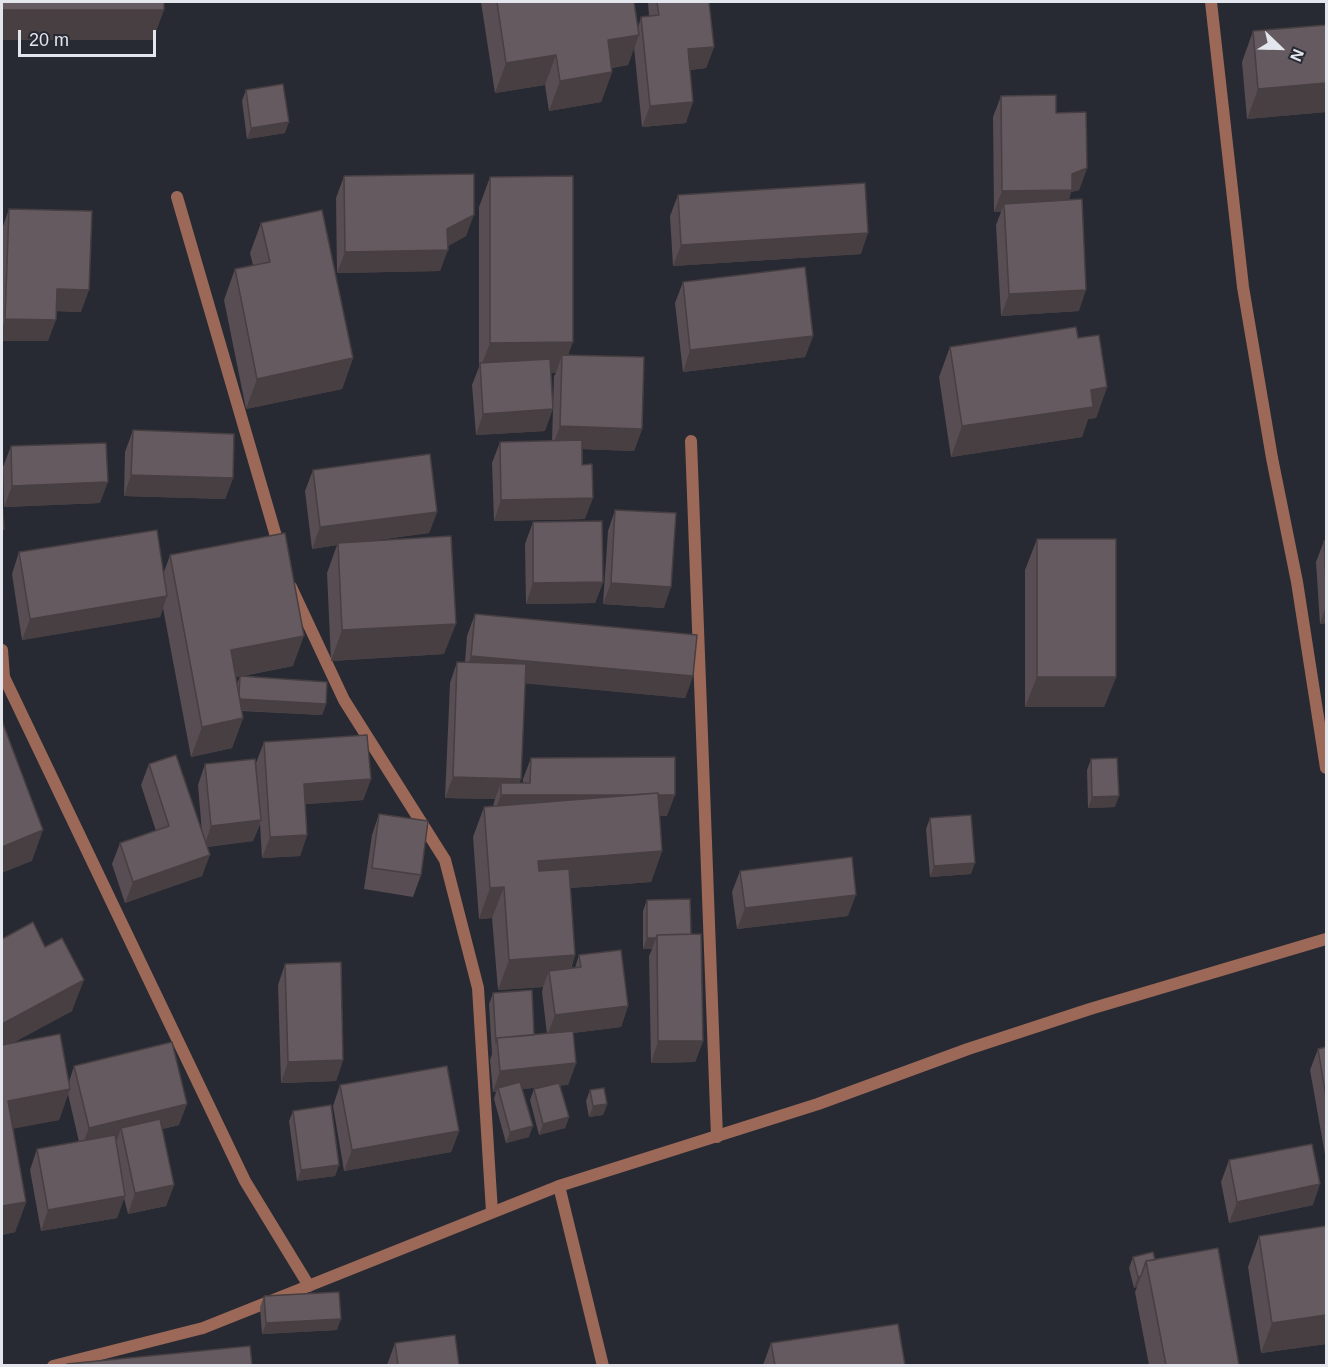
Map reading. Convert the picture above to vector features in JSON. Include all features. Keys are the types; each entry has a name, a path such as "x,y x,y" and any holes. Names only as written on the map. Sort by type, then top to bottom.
{"street":[{"path":"1211,2 1243,287 1272,458 1297,582 1326,768"},
{"path":"177,197 285,567 344,700 445,860 478,988 492,1212"},
{"path":"691,441 717,1137"},
{"path":"2,650 3,677 245,1180 309,1286"},
{"path":"53,1365 203,1328 559,1186 717,1137 1090,1009 1326,939"},
{"path":"559,1186 603,1365"}],"building":[{"path":"2,2 164,2 164,10 2,10"},
{"path":"497,2 634,2 639,35 608,40 612,72 560,81 556,55 506,63"},
{"path":"657,2 709,2 714,47 688,49 693,102 650,106 641,17 659,15"},
{"path":"1326,25 1326,83 1258,89 1253,31"},
{"path":"283,84 289,122 251,128 246,90"},
{"path":"1056,95 1056,113 1086,112 1087,168 1072,174 1072,190 1002,191 1001,96"},
{"path":"474,174 474,215 447,229 448,250 345,252 344,176"},
{"path":"573,176 573,342 490,343 490,177"},
{"path":"865,183 868,233 681,245 678,195"},
{"path":"1082,199 1086,290 1009,294 1004,204"},
{"path":"9,209 92,211 89,290 57,289 56,320 5,319"},
{"path":"322,210 353,358 257,379 235,269 270,262 261,223"},
{"path":"805,267 813,336 690,350 683,282"},
{"path":"1076,327 1078,338 1099,335 1107,387 1091,390 1093,407 962,426 950,347"},
{"path":"562,355 644,357 642,429 560,426"},
{"path":"550,359 553,409 483,414 480,363"},
{"path":"133,430 234,434 233,478 131,475"},
{"path":"582,440 582,465 592,464 593,498 501,500 500,442"},
{"path":"106,443 108,482 12,486 11,446"},
{"path":"430,454 437,512 320,527 313,470"},
{"path":"2,502 4,529 2,530"},
{"path":"615,510 676,513 671,587 611,583"},
{"path":"602,521 603,582 533,583 533,522"},
{"path":"157,530 167,596 30,619 19,552"},
{"path":"285,533 304,636 231,650 243,718 202,727 170,555"},
{"path":"451,536 456,624 342,630 338,543"},
{"path":"1037,539 1116,539 1116,677 1037,677"},
{"path":"1324,541 1326,541 1326,587"},
{"path":"475,614 697,635 693,676 471,656"},
{"path":"457,662 526,664 521,779 453,777"},
{"path":"240,676 327,682 326,704 240,699"},
{"path":"2,721 43,830 2,847"},
{"path":"367,735 371,779 304,784 307,835 270,837 264,742"},
{"path":"176,755 210,855 133,882 120,843 169,826 149,764"},
{"path":"675,757 675,795 658,795 658,793 501,795 501,783 530,783 531,758"},
{"path":"1117,758 1119,796 1092,797 1091,759"},
{"path":"255,759 261,820 211,826 205,764"},
{"path":"658,793 662,851 538,861 539,871 569,869 575,955 509,960 504,887 490,888 484,807"},
{"path":"379,814 428,821 421,875 372,868"},
{"path":"971,815 975,863 934,866 930,818"},
{"path":"852,857 856,895 745,908 740,871"},
{"path":"690,899 691,934 657,935 656,938 647,938 647,900"},
{"path":"33,922 45,947 62,938 84,980 2,1024 2,939"},
{"path":"701,934 703,1041 658,1041 657,935"},
{"path":"621,950 628,1006 555,1015 549,971 581,967 579,955"},
{"path":"341,962 343,1060 288,1062 285,964"},
{"path":"532,990 534,1035 497,1038 496,1043 493,993"},
{"path":"573,1031 576,1063 500,1071 497,1038"},
{"path":"60,1034 70,1089 8,1101 26,1202 2,1206 2,1045"},
{"path":"172,1042 187,1104 89,1128 74,1066"},
{"path":"1326,1047 1326,1097 1318,1049"},
{"path":"447,1066 459,1131 352,1150 340,1085"},
{"path":"520,1082 533,1126 510,1132 498,1088"},
{"path":"559,1083 569,1117 543,1124 534,1089"},
{"path":"604,1088 607,1104 593,1106 590,1090"},
{"path":"331,1105 339,1165 301,1170 293,1111"},
{"path":"160,1119 174,1185 135,1193 121,1128"},
{"path":"115,1135 125,1196 48,1210 37,1149"},
{"path":"1312,1144 1320,1184 1237,1202 1229,1160"},
{"path":"1326,1226 1326,1315 1272,1323 1259,1236"},
{"path":"1218,1248 1239,1365 1166,1365 1146,1261"},
{"path":"1153,1252 1155,1260 1146,1261 1141,1276 1138,1277 1133,1257"},
{"path":"339,1292 341,1319 266,1323 264,1296"},
{"path":"898,1324 905,1365 775,1365 771,1343"},
{"path":"455,1335 459,1365 398,1365 395,1343"},
{"path":"250,1346 252,1365 67,1365 67,1364"}]}
